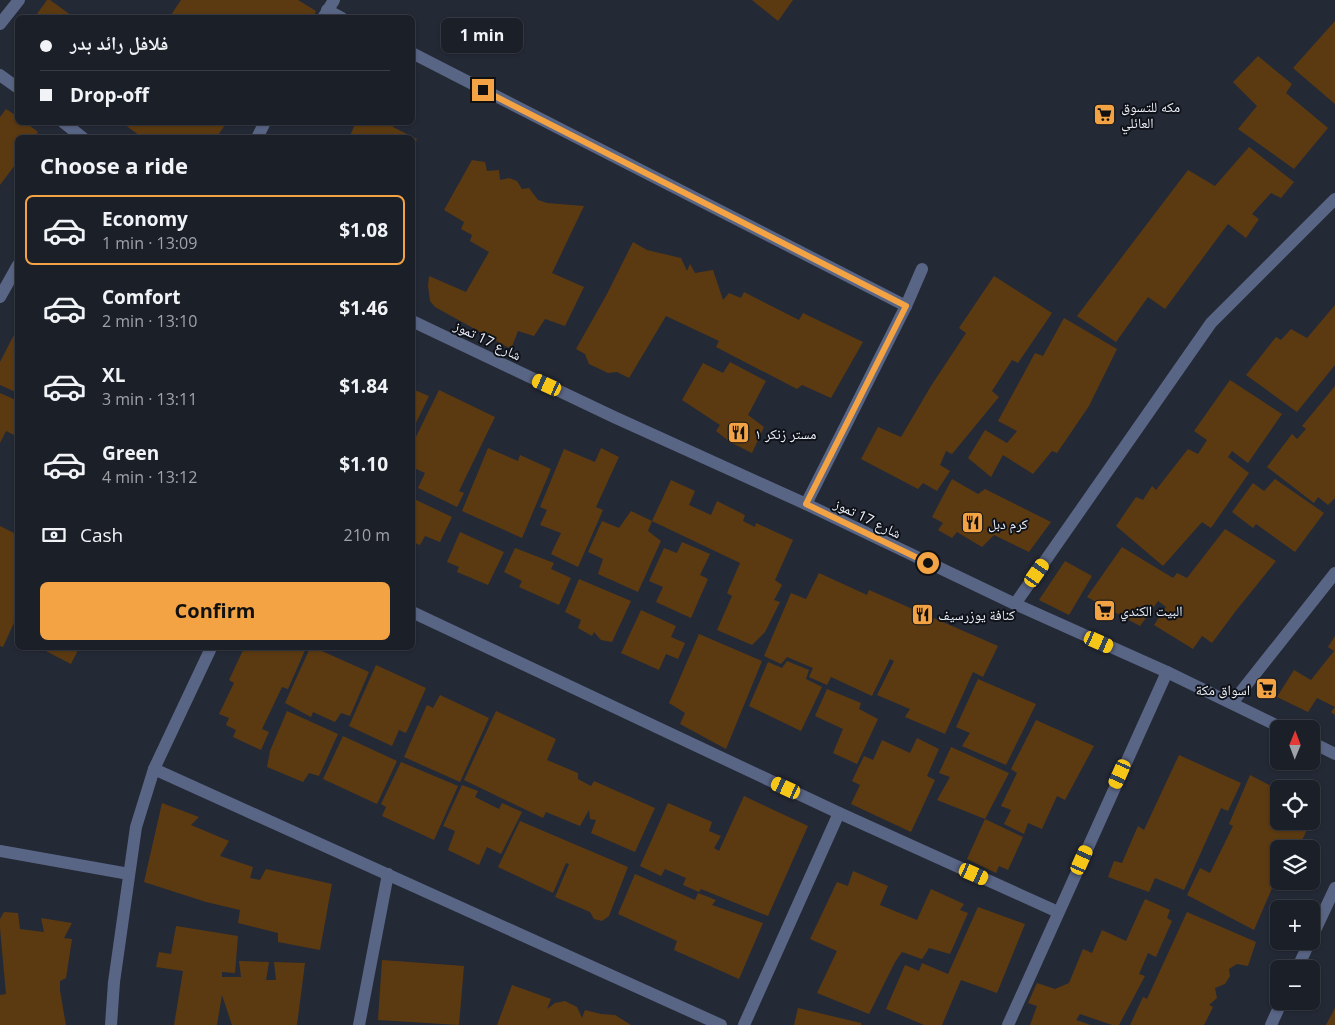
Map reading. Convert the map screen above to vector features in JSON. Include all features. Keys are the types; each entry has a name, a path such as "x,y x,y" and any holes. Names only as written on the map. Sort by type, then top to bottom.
{"street":[{"path":"0,24 19,0"},
{"path":"415,55 906,306"},
{"path":"0,75 15,86"},
{"path":"67,125 79,135"},
{"path":"1015,604 1211,323 1335,199"},
{"path":"0,296 15,269"},
{"path":"806,504 906,306 922,269"},
{"name":"شارع 17 تموز","path":"415,322 614,417 806,504 1015,604 1167,672 1270,722"},
{"path":"1232,704 1335,573"},
{"path":"415,613 839,813 1058,912"},
{"path":"111,1025 114,982 136,827 154,769 210,650"},
{"path":"1008,1025 1167,672"},
{"path":"1320,746 1335,754"},
{"path":"154,769 721,1025"},
{"path":"744,1025 839,813"},
{"path":"0,851 129,874"},
{"path":"359,1025 388,874"},
{"path":"1320,920 1335,888"},
{"path":"1271,1025 1278,1010"}],"building":[{"path":"47,0 50,0 71,15 36,15"},
{"path":"181,0 298,0 316,11 314,15 171,15"},
{"path":"752,0 793,0 778,21"},
{"path":"1335,21 1335,104 1293,68"},
{"path":"1258,56 1292,84 1286,93 1328,128 1294,169 1238,129 1257,106 1233,82"},
{"path":"6,109 15,115 15,125 29,125 38,132 36,135 15,135 15,165 0,185 0,117"},
{"path":"125,125 225,125 218,135 139,135"},
{"path":"355,125 393,125 393,127 409,135 350,135"},
{"path":"1249,147 1294,182 1281,198 1271,193 1252,214 1259,219 1246,238 1228,224 1165,309 1148,297 1116,342 1077,316 1188,170 1215,186"},
{"path":"472,160 485,162 487,171 499,170 500,180 509,178 517,181 522,189 529,188 538,200 547,203 584,206 552,273 584,287 565,326 545,319 534,336 518,331 511,349 435,307 430,301 429,276 466,292 489,252 470,241 472,235 461,229 464,222 444,210"},
{"path":"633,242 647,250 681,258 687,271 690,264 695,273 713,270 723,300 729,293 741,298 744,292 799,320 803,313 863,342 831,398 802,385 797,389 716,347 719,341 666,316 629,378 617,372 608,373 589,364 585,354 576,349 607,294"},
{"path":"994,276 1052,313 1018,363 1012,360 992,391 999,397 952,454 946,451 940,465 950,471 937,491 923,483 918,489 861,459 878,427 901,437 931,386 966,333 959,328"},
{"path":"1335,305 1335,365 1297,412 1246,375 1276,337 1281,340 1291,329 1307,338"},
{"path":"1064,318 1117,349 1089,406 1057,453 1052,451 1033,474 1003,455 991,477 968,458 985,430 1007,443 1017,431 998,421 1035,353 1043,356"},
{"path":"15,333 15,392 0,385 0,362"},
{"path":"730,362 766,381 748,415 764,427 752,453 730,442 716,431 720,425 682,400 703,363 723,373"},
{"path":"1230,380 1282,414 1248,463 1232,451 1228,457 1249,473 1211,528 1202,522 1163,566 1116,526 1136,497 1143,500 1152,486 1156,490 1188,449 1198,454 1207,440 1194,431"},
{"path":"1335,386 1335,498 1328,505 1318,497 1314,503 1267,467 1292,434 1297,439 1306,429 1302,426"},
{"path":"415,390 429,396 415,425"},
{"path":"439,390 495,417 459,491 464,493 457,507 418,488 425,473 415,468 415,439"},
{"path":"0,393 15,400 15,436 6,431 0,443"},
{"path":"488,448 518,461 520,455 551,469 522,538 462,511"},
{"path":"601,448 619,457 596,507 603,510 578,567 551,554 561,533 540,525 547,510 540,507 564,449 595,462"},
{"path":"952,479 978,494 985,489 1051,522 1029,552 994,535 982,547 957,532 952,538 938,530 943,523 932,517"},
{"path":"1275,479 1324,513 1295,552 1256,524 1253,528 1232,512 1253,483 1264,491"},
{"path":"671,480 695,491 689,505 711,515 717,501 745,515 743,521 755,527 756,523 793,540 775,580 782,585 774,600 780,602 765,632 752,645 717,630 732,596 727,593 740,563 652,521"},
{"path":"415,499 452,517 440,542 425,536 420,545 415,543"},
{"path":"631,511 652,521 648,531 661,541 638,592 598,574 603,559 588,552 602,521 619,528"},
{"path":"0,526 15,534 15,621 3,647 0,646"},
{"path":"1225,529 1276,561 1212,643 1202,636 1193,649 1154,625 1166,607 1158,601 1140,626 1087,597 1122,547 1173,578 1177,573 1187,578"},
{"path":"460,532 504,552 488,585 457,572 459,567 447,562"},
{"path":"682,542 710,554 700,575 708,579 691,618 656,602 663,587 649,581 664,548 677,553"},
{"path":"515,548 554,563 551,569 571,578 559,605 519,587 522,581 504,572"},
{"path":"1065,561 1092,576 1069,615 1039,600"},
{"path":"819,573 867,595 869,590 998,646 983,677 973,672 945,734 905,717 910,709 877,695 894,661 890,659 872,696 831,677 827,685 809,677 813,668 787,657 781,664 764,656 791,593 806,599"},
{"path":"579,579 631,601 612,642 601,640 594,632 592,636 578,628 581,620 565,612"},
{"path":"641,610 676,626 671,637 685,643 678,659 666,654 659,670 621,653"},
{"path":"699,634 762,661 726,749 680,724 685,713 669,703"},
{"path":"1335,636 1335,707 1317,698 1308,712 1277,697 1294,670 1311,680 1334,651 1328,647"},
{"path":"44,650 78,650 71,664"},
{"path":"243,650 305,650 288,689 282,687 262,729 269,732 261,750 233,737 236,730 226,725 229,718 219,714 234,683 229,680"},
{"path":"309,650 320,650 369,672 350,716 341,713 335,722 313,712 311,717 285,703"},
{"path":"787,661 809,670 806,679 822,687 801,731 749,706 768,662 782,668"},
{"path":"376,665 426,688 406,733 399,730 392,746 349,726"},
{"path":"978,679 1036,704 1006,765 962,746 970,733 956,727"},
{"path":"827,689 861,703 859,709 878,719 857,764 833,753 843,729 815,716"},
{"path":"440,695 489,718 460,782 404,757 427,705 433,708"},
{"path":"1335,707 1335,715 1331,712"},
{"path":"287,711 338,734 319,776 309,773 303,782 267,767 270,751"},
{"path":"496,711 556,739 547,760 578,773 578,779 591,786 594,781 655,808 635,852 591,833 596,820 590,819 589,810 580,826 546,812 543,818 464,780"},
{"path":"1036,720 1094,746 1065,800 1057,796 1042,829 1028,823 1024,834 1004,824 1011,810 1001,806 1017,773 1011,769"},
{"path":"343,736 397,761 377,804 323,779"},
{"path":"917,738 939,749 927,776 935,780 911,832 851,804 860,785 852,781 864,756 873,760 882,740 910,753"},
{"path":"951,747 1009,773 985,819 937,800 950,777 939,773"},
{"path":"1179,755 1241,783 1228,811 1221,808 1184,890 1155,878 1149,892 1108,877 1114,861 1122,863 1138,826 1144,830"},
{"path":"401,762 458,786 434,840 382,816 386,807 381,804"},
{"path":"1250,775 1270,785 1270,830 1307,830 1302,840 1270,840 1271,890 1254,930 1187,895 1200,868 1210,873 1233,826 1229,824"},
{"path":"462,785 478,791 475,797 499,809 502,803 522,812 501,854 487,847 479,865 448,850 455,831 443,826"},
{"path":"744,796 808,826 768,916 701,889 699,892 683,885 686,878 665,869 661,876 640,866 668,803 712,822 709,831 721,836 714,848 719,851"},
{"path":"162,803 199,817 191,825 229,841 220,856 253,867 250,878 260,880 266,869 332,884 320,950 278,942 278,933 238,923 240,910 206,902 144,882"},
{"path":"985,819 1023,837 1008,870 999,866 996,873 967,859"},
{"path":"520,821 628,867 609,916 602,921 594,919 590,912 555,897 569,864 566,863 553,893 498,867"},
{"path":"853,871 888,886 880,905 917,920 931,889 964,904 960,910 968,913 950,954 929,948 922,959 902,952 869,1014 817,993 837,951 810,939 837,882 848,886"},
{"path":"635,874 695,900 698,893 716,900 712,905 763,923 739,979 674,950 677,941 618,914"},
{"path":"1145,899 1170,910 1167,918 1172,921 1156,957 1148,953 1139,974 1145,976 1119,1025 1112,1025 1080,1014 1076,1020 1091,1025 1030,1025 1037,1006 1028,1003 1037,983 1055,989 1069,983 1083,949 1092,953 1102,930 1126,941"},
{"path":"978,907 1025,924 997,993 961,980 942,1025 924,1025 886,1009 905,965 919,971 922,963 948,974"},
{"path":"4,912 18,913 20,929 44,932 41,918 72,923 64,938 72,939 66,978 60,981 66,1025 0,1025 0,995 6,994 0,928 0,919"},
{"path":"1187,912 1256,942 1248,966 1237,964 1229,969 1230,976 1225,984 1215,988 1217,998 1209,1005 1213,1007 1204,1025 1130,1025 1143,997 1147,999"},
{"path":"176,926 238,936 235,973 222,972 222,977 241,977 239,961 269,962 266,980 276,980 274,962 305,963 297,1025 232,1025 222,995 217,1025 174,1025 183,971 156,967 159,952 171,954"},
{"path":"382,960 464,966 459,1025 378,1020"},
{"path":"512,985 551,999 547,1009 555,1003 565,1001 577,1007 582,1018 585,1010 615,1015 631,1025 497,1025"},
{"path":"798,1008 861,1023 861,1025 794,1025"},
{"path":"1335,1008 1335,1025 1326,1025"}],"place":[{"name":"مكه للتسوق العائلي","path":"1105,114"},
{"name":"مستر زنكر ١","path":"739,433"},
{"name":"كرم دبل","path":"972,523"},
{"name":"البيت الكندي","path":"1104,610"},
{"name":"كنافة يوزرسيف","path":"922,614"},
{"name":"اسواق مكة","path":"1266,689"}],"route":[{"path":"483,90 906,306 806,504 928,563"}]}
